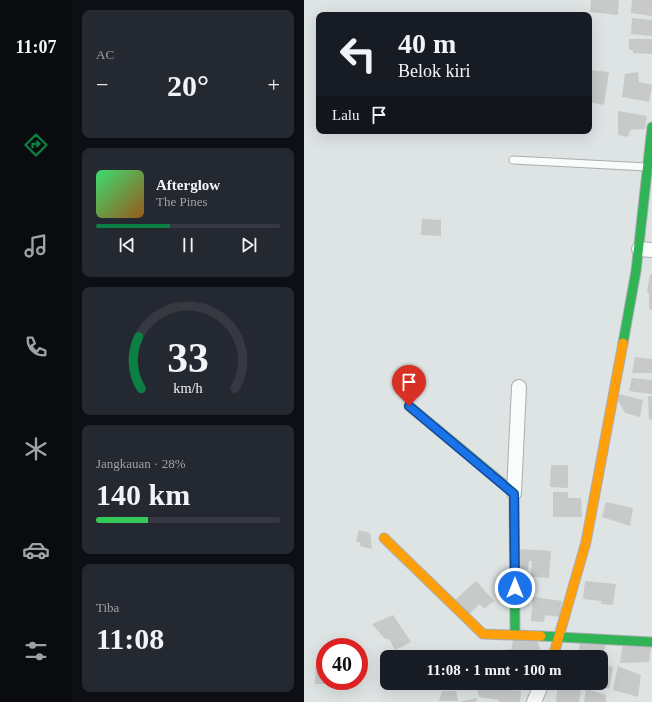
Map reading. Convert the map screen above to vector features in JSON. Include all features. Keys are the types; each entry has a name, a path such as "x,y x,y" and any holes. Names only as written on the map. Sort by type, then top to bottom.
{"street":[{"path":"555,650 586,542 636,271 645,249 648,167 652,127"},
{"path":"515,635 514,494 519,387"},
{"path":"409,406 514,494"},
{"path":"384,538 480,632 487,635 559,636 652,642"},
{"path":"534,702 539,690"}],"lane":[{"path":"513,160 648,167"}],"building":[{"path":"591,0 619,0 618,15 590,12"},
{"path":"632,0 652,0 652,16 631,13"},
{"path":"632,18 652,20 652,36 631,34"},
{"path":"629,39 652,39 652,54 633,53 633,50 629,50"},
{"path":"592,70 609,72 604,105 592,103"},
{"path":"638,72 639,82 652,85 649,102 622,97 625,74"},
{"path":"618,111 647,116 645,129 630,130 628,137 618,135"},
{"path":"422,219 441,220 441,236 421,235"},
{"path":"650,274 652,274 652,310 649,309 649,294 647,292"},
{"path":"635,357 652,359 652,373 632,373"},
{"path":"632,378 652,380 652,394 629,391"},
{"path":"614,393 643,400 640,417 625,413"},
{"path":"648,396 652,396 652,419 649,420"},
{"path":"551,465 568,465 568,488 550,487"},
{"path":"553,492 568,492 568,498 581,498 582,517 553,517"},
{"path":"606,502 633,508 630,526 602,517"},
{"path":"359,530 370,533 372,549 360,546 361,543 356,541"},
{"path":"518,549 551,551 549,578 531,577 532,561 529,561 528,570 517,569"},
{"path":"476,581 494,601 484,609 480,604 468,615 455,600"},
{"path":"585,581 616,584 613,605 601,604 601,601 583,599"},
{"path":"533,597 562,601 560,617 545,615 544,622 531,621"},
{"path":"393,615 411,642 395,650 390,640 384,638 372,624"},
{"path":"537,637 540,650 502,650 512,649 513,638"},
{"path":"581,638 606,641 604,650 579,650"},
{"path":"623,642 651,647 649,662 620,663"},
{"path":"316,661 316,684 315,684"},
{"path":"608,666 613,667 608,689"},
{"path":"618,666 641,675 638,697 613,690"},
{"path":"477,690 521,691 520,702 499,702 499,700 479,697"},
{"path":"557,690 581,691 579,702 556,702"},
{"path":"586,690 606,695 606,702 584,702"},
{"path":"442,691 456,691 458,701 439,701"},
{"path":"477,698 476,702 462,702 462,701"}],"traffic: fast":[{"path":"623,343 636,271 652,127"},
{"path":"409,406 514,493 515,635"},
{"path":"541,636 652,642"}],"traffic: slow":[{"path":"555,650 586,542 623,343"},
{"path":"384,538 483,634 541,636"}],"route":[{"path":"409,406 514,494 515,588"}]}
